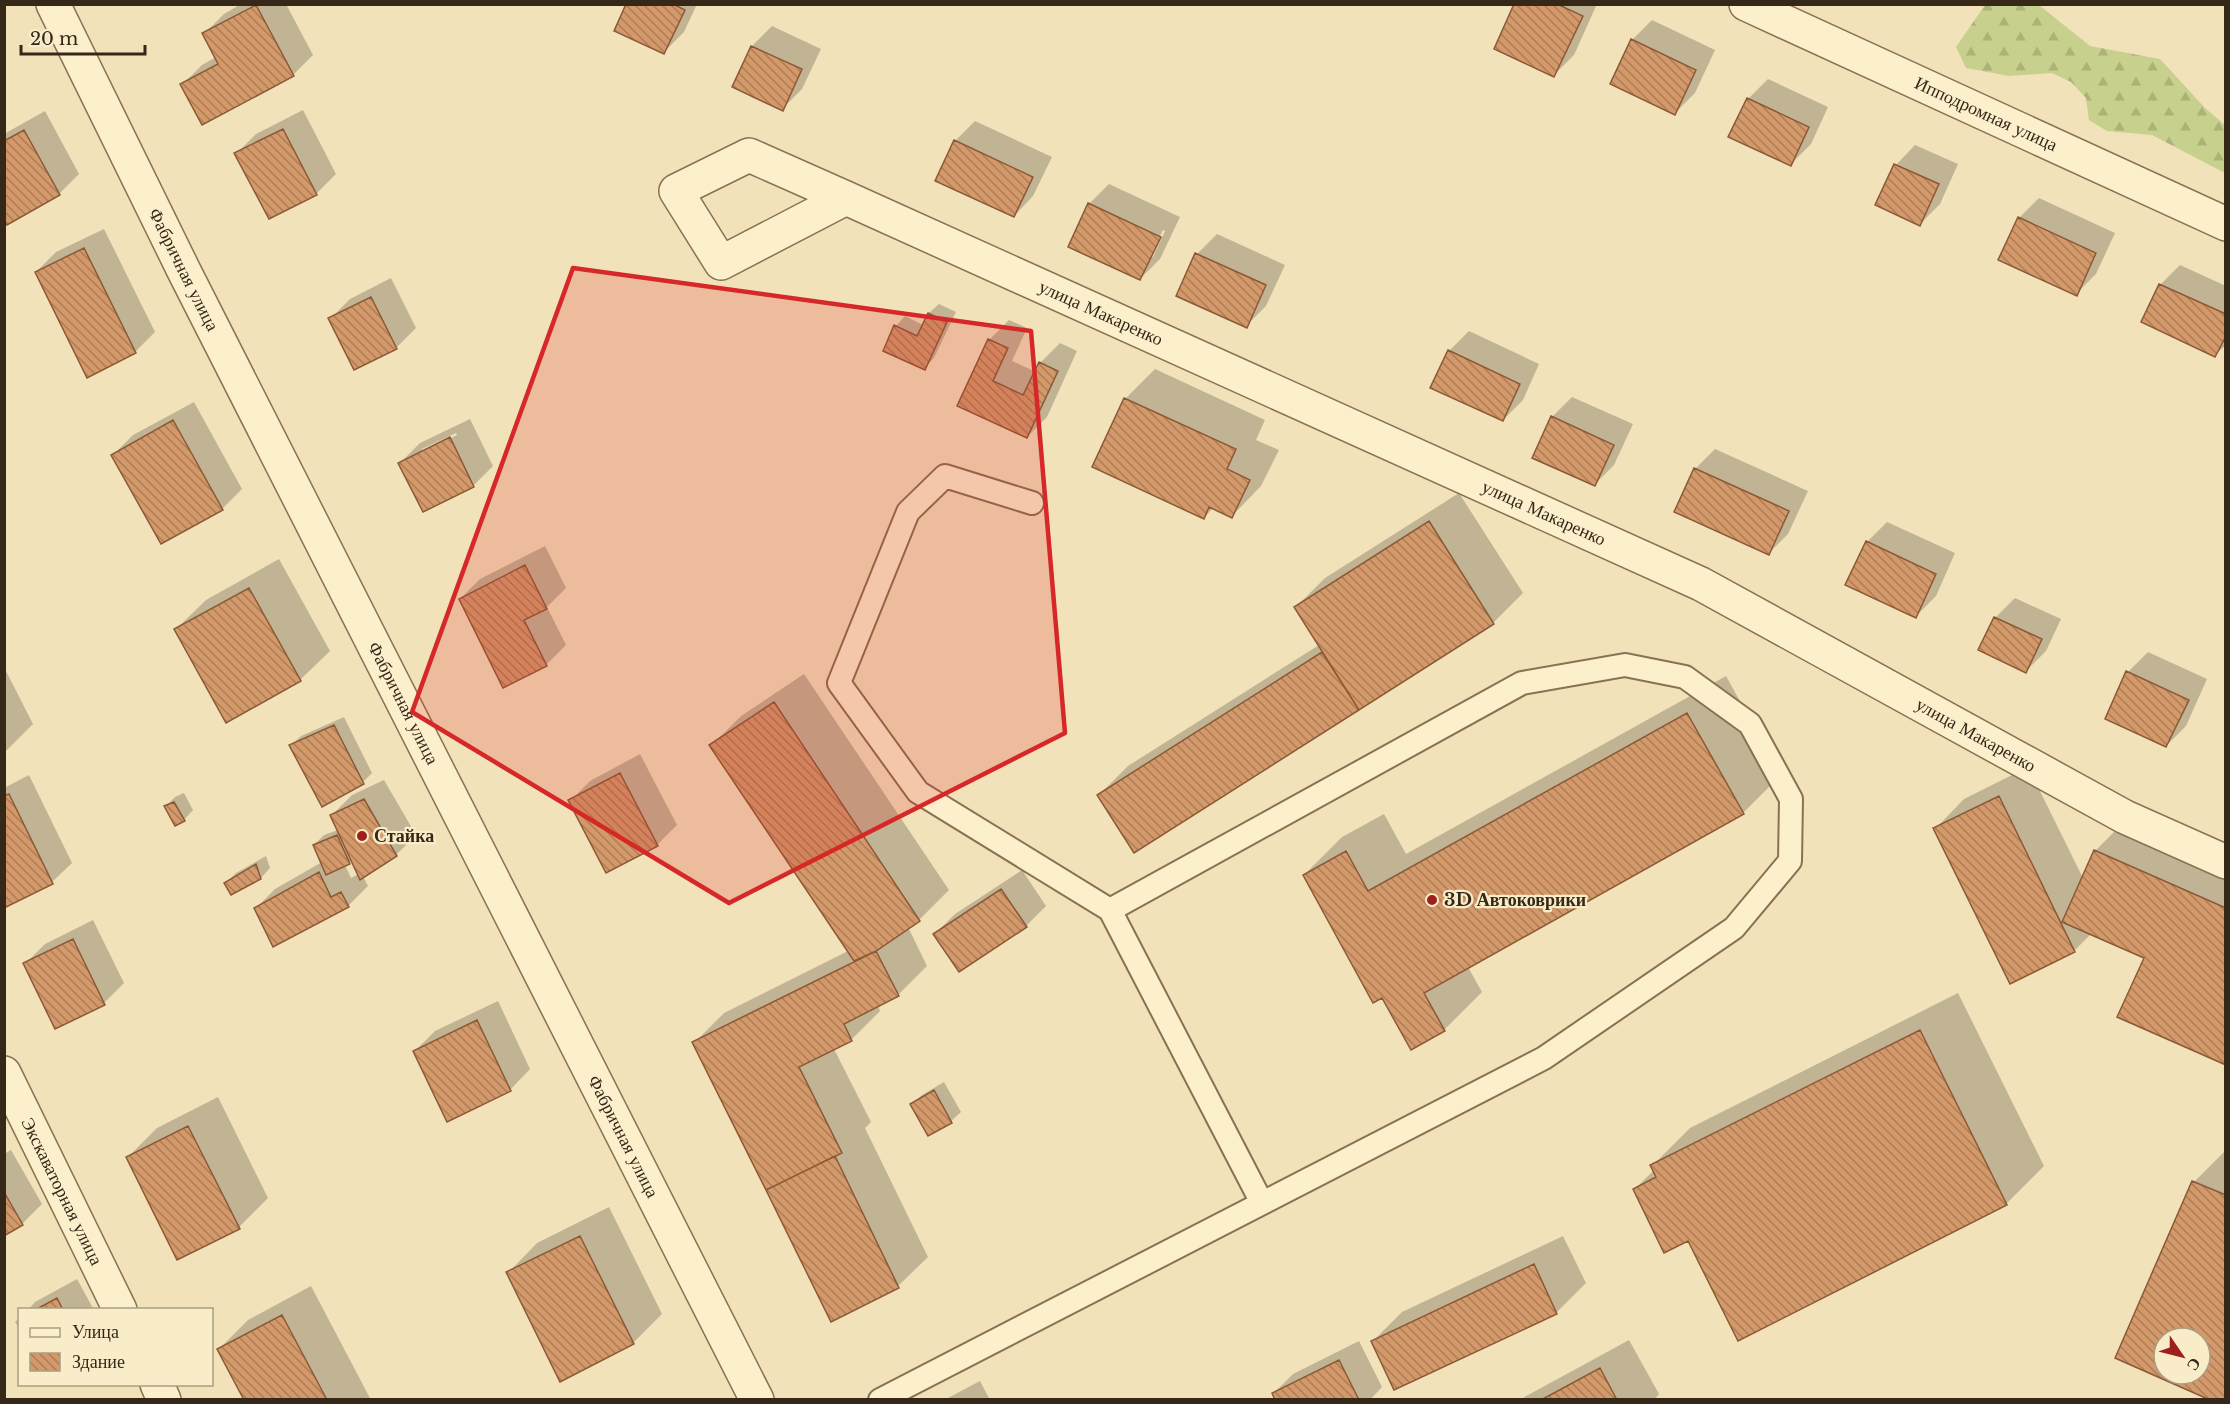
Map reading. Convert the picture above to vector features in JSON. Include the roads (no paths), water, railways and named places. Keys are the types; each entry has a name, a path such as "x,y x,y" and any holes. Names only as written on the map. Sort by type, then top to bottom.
{"street":[{"name":"Фабричная улица","path":"53,4 195,292 757,1400"},
{"name":"Ипподромная улица","path":"1746,4 2226,224"},
{"name":"улица Макаренко","path":"846,198 1701,584 2125,817 2226,862"},
{"name":"Экскаваторная улица","path":"4,1073 119,1308"},
{"path":"158,1386 164,1400"}],"lane":[{"path":"1032,503 945,476 908,512 839,683 918,792 1110,910 1262,1203"},
{"path":"880,1400 1544,1058 1734,928 1790,861 1791,800 1750,724 1685,677 1625,665 1522,683 1110,910"}],"place":[{"name":"Стайка","path":"362,836"},
{"name":"3D Автоковрики","path":"1432,900"}]}
